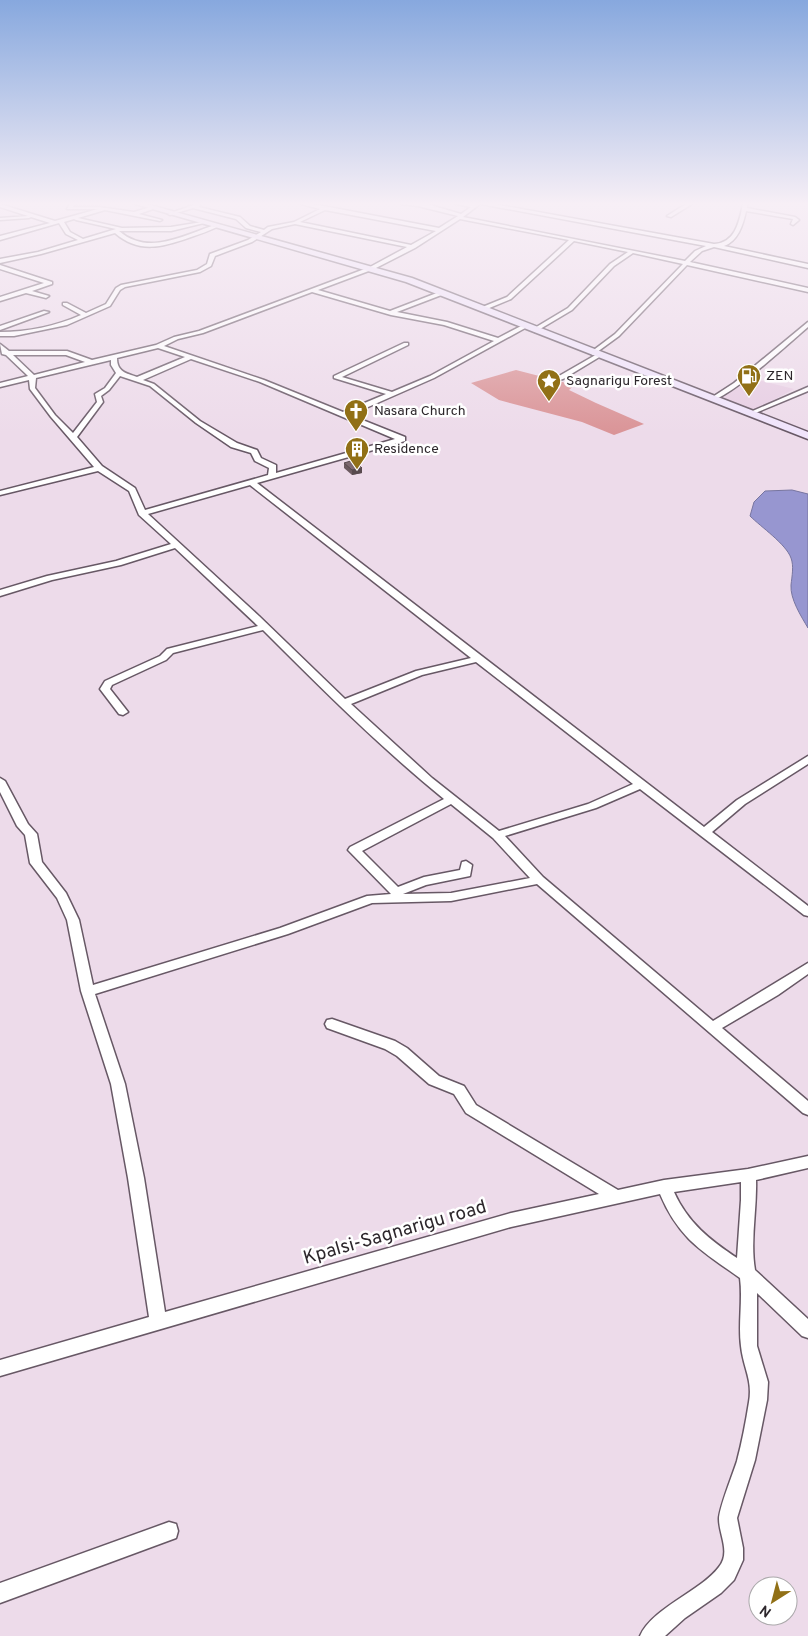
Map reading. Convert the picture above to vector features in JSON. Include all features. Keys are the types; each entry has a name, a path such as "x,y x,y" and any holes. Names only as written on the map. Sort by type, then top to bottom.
{"street":[{"path":"0,299 50,283 42,280"},
{"path":"0,334 14,334 65,324 108,304 118,289 123,286 151,280"},
{"path":"0,385 158,346 341,280"},
{"path":"408,280 808,436"},
{"path":"482,308 509,298 528,280"},
{"path":"536,330 570,309 597,280"},
{"path":"554,379 561,378 596,354 671,280"},
{"path":"765,280 808,290"},
{"path":"26,291 46,296"},
{"path":"314,291 390,313 445,322 484,337 499,340"},
{"path":"390,313 442,292"},
{"path":"65,304 84,314"},
{"path":"0,328 46,312"},
{"path":"713,399 736,384 808,324"},
{"path":"343,415 432,377 525,326"},
{"path":"392,394 336,377 406,344"},
{"path":"0,346 33,377"},
{"path":"142,513 402,439 262,381 158,346"},
{"path":"0,354 67,353 95,363"},
{"path":"137,380 191,357"},
{"path":"114,358 115,367 119,372 152,385 198,422 234,445 254,452 258,459 273,467 272,477"},
{"path":"74,437 100,402 97,395 106,389 119,372"},
{"path":"33,377 32,388 53,416 74,437 99,468 132,490 142,513 176,546 428,780 497,835 539,880 714,1027 808,1109"},
{"path":"751,413 808,389"},
{"path":"0,493 99,468"},
{"path":"252,482 478,659 808,912"},
{"path":"0,593 176,546"},
{"path":"123,712 105,689 108,683 163,658 170,650 264,627"},
{"path":"344,703 419,673 478,659"},
{"path":"705,832 741,802 808,759"},
{"path":"0,781 23,826 31,834 36,863 62,896 73,920 88,992 118,1084 136,1178 158,1322"},
{"path":"497,835 592,806 642,784"},
{"path":"452,799 354,850 396,892 424,880 466,873 466,865"},
{"path":"88,992 284,931 371,899 451,897 539,880"},
{"path":"714,1027 773,992 808,968"},
{"path":"332,1024 402,1052 434,1080 459,1090 471,1109 616,1197"},
{"name":"Kpalsi-Sagnarigu road","path":"0,1368 511,1220 664,1187 748,1175 808,1162"},
{"path":"650,1636 678,1612 714,1586 727,1573 733,1560 734,1548 728,1518 746,1460 758,1400 759,1382 749,1346 749,1286 744,1254 749,1200 748,1175"},
{"path":"664,1187 673,1210 690,1232 706,1247 746,1274 808,1330"},
{"path":"0,1593 169,1531"}],"shaded area":[{"name":"Sagnarigu Forest","path":"516,370 574,385 569,390 644,424 614,435 582,422 499,400 471,383"},
{"path":"750,378 794,389 753,411 720,398"}],"water":[{"path":"792,490 808,494 808,628 792,596 793,571 791,558 779,541 750,516 754,502 765,491"}],"building":[{"path":"354,460 362,468 352,470 344,463"}],"place":[{"name":"ZEN","path":"749,397"},
{"name":"Sagnarigu Forest","path":"549,402"},
{"name":"Nasara Church","path":"356,432"},
{"name":"Residence","path":"357,470"}]}
